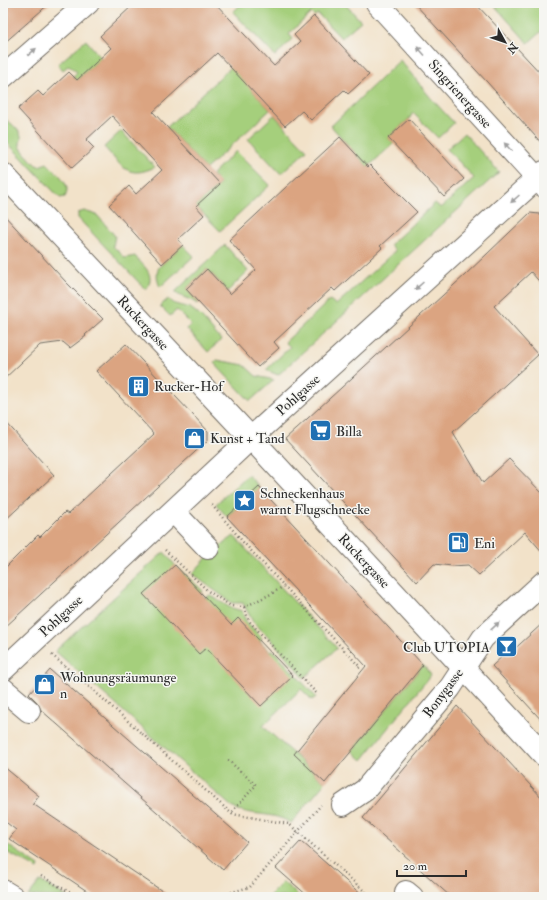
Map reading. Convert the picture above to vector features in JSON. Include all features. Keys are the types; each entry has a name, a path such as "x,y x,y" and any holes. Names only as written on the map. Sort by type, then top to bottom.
{"street":[{"path":"3,77 88,3"},
{"name":"Singrienergasse","path":"377,3 542,179"},
{"name":"Ruckergasse","path":"3,174 251,438 544,755"},
{"name":"Pohlgasse","path":"3,670 251,438 542,179"},
{"path":"173,511 208,548"},
{"name":"Bonygasse","path":"343,805 365,790 450,688 483,638 544,582"},
{"path":"3,689 29,711"},
{"path":"3,891 12,897"}],"path":[{"path":"198,488 243,542 360,667 357,670"},
{"path":"172,556 208,591 231,606 244,607 284,586"},
{"path":"244,607 249,621 318,695"},
{"path":"35,640 231,813 289,824 371,897"},
{"path":"228,760 256,785 231,813"},
{"path":"225,897 228,893 250,887 324,801 343,805"},
{"path":"41,876 78,897"}],"green space":[{"path":"256,3 344,3 361,21 341,38 318,14 314,16 311,13 289,34 293,39 275,56 233,12 240,5 254,5"},
{"path":"496,3 539,3 544,8 544,29 528,43 494,5"},
{"path":"86,40 101,58 77,80 73,76 77,72 69,65 63,70 58,64"},
{"path":"400,60 430,97 454,123 438,138 413,113 409,119 388,138 394,143 368,167 331,126"},
{"path":"231,67 270,110 206,169 167,127"},
{"path":"274,115 307,150 281,174 248,139"},
{"path":"3,118 11,123 18,131 21,136 20,146 32,161 39,166 47,163 62,178 67,187 65,197 60,198 3,138"},
{"path":"121,131 155,167 146,171 131,171 126,169 116,160 104,147"},
{"path":"464,133 499,172 278,375 266,370 290,347 285,342 330,300 336,305 395,251 390,245 435,203 441,208 474,178 447,149"},
{"path":"236,151 270,185 220,231 196,206 220,184 212,174"},
{"path":"84,211 97,215 115,236 113,246 125,258 135,256 146,268 150,275 150,280 146,290 78,218 78,213"},
{"path":"183,245 194,256 160,287 157,277 159,267"},
{"path":"225,245 248,271 228,291 207,269 186,289 199,303 197,304 175,292"},
{"path":"168,299 170,302 190,308 197,313 221,340 208,352 187,329 191,324 177,310 170,316 160,306"},
{"path":"217,360 244,365 256,376 274,380 250,401 214,363"},
{"path":"248,475 259,487 227,517 216,504"},
{"path":"234,536 337,648 304,678 269,637 253,622 243,603 232,603 192,574 212,552"},
{"path":"164,552 175,565 203,591 201,593 206,598 210,595 229,607 242,611 246,621 262,638 260,641 270,651 273,650 316,697 312,700 301,689 263,726 325,783 291,823 277,817 246,812 232,807 55,651"},
{"path":"423,665 431,675 362,760 352,751"},
{"path":"3,842 39,866 38,869 3,850"},
{"path":"40,881 67,897 28,896"},
{"path":"283,882 300,897 268,897"}],"building":[{"path":"3,3 50,3 3,44"},
{"path":"135,3 215,3 274,66 300,42 294,35 314,16 369,75 348,94 344,90 311,120 302,111 285,126 217,53 153,112 220,184 196,206 204,215 178,239 183,245 162,264 109,205 129,186 136,194 162,170 112,116 86,140 94,148 72,168 18,109 38,91 43,96 69,72 77,80 111,48 100,36"},
{"path":"414,3 475,3 544,77 544,146 487,82"},
{"path":"409,119 464,179 444,197 388,138"},
{"path":"340,137 368,167 370,165 417,212 380,246 382,248 335,291 332,288 274,342 279,348 258,367 186,289 207,269 230,294 256,270 229,240"},
{"path":"530,213 539,214 544,220 544,287 531,272 494,306 538,355 453,432 483,483 509,459 544,495 544,554 525,532 479,575 468,565 452,566 434,564 417,582 285,439 465,275"},
{"path":"3,214 66,282 103,319 85,335 86,336 70,348 63,342 40,345 3,380"},
{"name":"Rucker-Hof","path":"126,344 208,431 208,440 3,629 3,570 38,535 40,537 65,512 68,514 154,434 96,371"},
{"path":"3,419 54,475 3,522"},
{"path":"259,487 423,665 325,783 294,754 366,666 227,517"},
{"path":"175,565 231,625 238,618 293,676 261,706 206,648 199,654 143,594"},
{"path":"544,622 544,723 492,666 506,653 508,655"},
{"path":"50,670 247,842 223,870 41,710 37,702 29,694"},
{"path":"457,706 544,800 544,897 451,897 363,818"},
{"path":"3,766 39,796 33,804 171,897 96,897 9,839 16,830 3,820"},
{"path":"301,841 364,897 309,897 276,868"}],"place":[{"name":"Rucker-Hof","path":"138,386"},
{"name":"Billa","path":"321,431"},
{"name":"Kunst + Tand","path":"194,438"},
{"name":"Schneckenhaus warnt Flugschnecke","path":"244,501"},
{"name":"Eni","path":"458,543"},
{"name":"Club UTOPIA","path":"506,647"},
{"name":"Wohnungsräumunge n","path":"45,685"}]}
